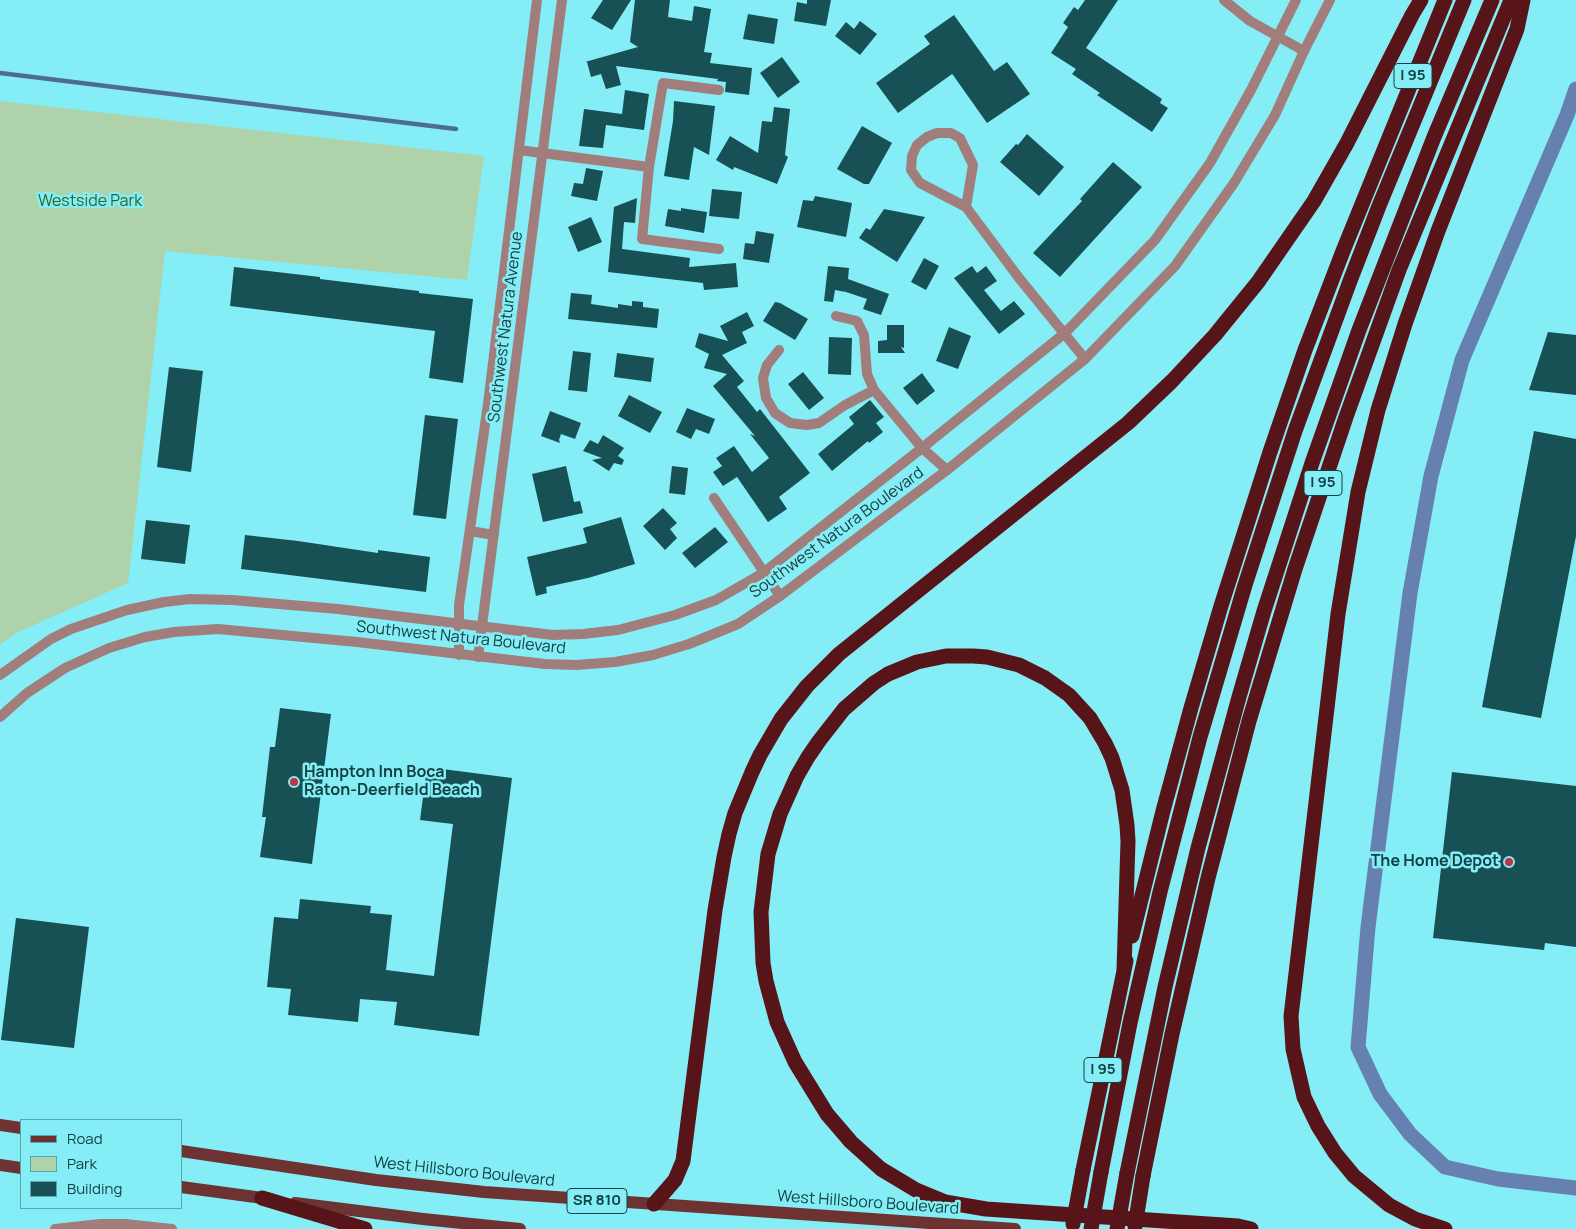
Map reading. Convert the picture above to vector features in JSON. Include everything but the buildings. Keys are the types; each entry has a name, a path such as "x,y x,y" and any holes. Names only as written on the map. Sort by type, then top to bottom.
{"highway":[{"path":"654,1204 675,1180 684,1161 719,883 729,834 735,813 752,772 781,719 807,686 839,654 1128,423 1172,381 1215,335 1258,282 1314,202 1347,143 1421,0"},
{"name":"I 95","path":"1072,1227 1124,970 1162,811 1190,708 1256,494 1306,350 1343,251 1445,0"},
{"path":"1091,1229 1128,1032 1160,892 1200,737 1245,585 1295,431 1346,290 1378,206 1464,0"},
{"path":"1117,1229 1162,997 1198,848 1264,611 1312,463 1359,330 1434,137 1492,0"},
{"name":"I 95","path":"1135,1228 1143,1176 1174,1025 1208,878 1235,773 1284,603 1331,459 1378,326 1420,219 1511,0"},
{"path":"1445,1229 1415,1219 1389,1205 1354,1176 1335,1153 1318,1126 1304,1097 1293,1050 1291,1016 1338,614 1358,492 1378,410 1405,324 1438,231 1517,29 1523,0"},
{"path":"1124,970 1128,841 1122,790 1106,743 1090,718 1069,695 1045,678 1010,663 973,656 946,656 917,662 888,674 874,683 844,709 808,757 780,814 768,854 761,912 765,972 777,1022 798,1068 827,1114 862,1153 881,1169 916,1190 945,1202 986,1209 1238,1226 1252,1229"},
{"path":"262,1198 365,1229"}],"main road":[{"path":"0,1124 20,1128"},
{"name":"West Hillsboro Boulevard","path":"182,1151 429,1187 1015,1229"},
{"path":"0,1165 20,1168"},
{"path":"182,1187 404,1217 520,1229"}],"street":[{"name":"Southwest Natura Avenue","path":"458,655 459,605 488,404 537,0"},
{"name":"Southwest Natura Avenue","path":"478,657 544,153 562,0"},
{"path":"1224,0 1250,21 1304,51"},
{"name":"Southwest Natura Boulevard","path":"0,676 36,649 72,629 127,610 164,602 190,599 232,600 338,609 552,635 618,630 675,615 716,600 763,573 1065,333 1155,240 1210,163 1296,0"},
{"name":"Southwest Natura Boulevard","path":"0,717 27,693 65,668 108,648 145,637 174,632 218,629 357,642 545,664 576,665 615,662 653,655 690,644 738,624 780,596 947,470 1085,359 1176,266 1229,191 1275,115 1330,0"},
{"path":"719,90 663,83 649,167 642,239 719,249"},
{"path":"966,207 973,165 960,138 951,133 937,133 927,137 918,144 912,156 911,170 920,183 966,207 1019,278 1085,359"},
{"path":"519,150 649,167"},
{"path":"836,316 857,321 864,335 867,374 874,390 922,448 947,470"},
{"path":"779,350 767,365 763,378 766,398 775,413 790,423 807,425 819,423 845,405 874,390"},
{"path":"714,498 780,596"},
{"path":"470,531 494,535"},
{"path":"55,1229 100,1224 126,1224 172,1229"}],"green space":[{"name":"Westside Park","path":"0,101 484,156 467,280 165,251 128,583 16,633 0,645"}],"waterway":[{"path":"0,73 456,129"},
{"path":"1576,89 1567,115 1462,360 1431,476 1410,593 1368,927 1358,1047 1380,1094 1410,1134 1445,1167 1498,1179 1576,1188"}],"place":[{"name":"Hampton Inn Boca Raton-Deerfield Beach","path":"294,782"},
{"name":"The Home Depot","path":"1509,862"}]}
